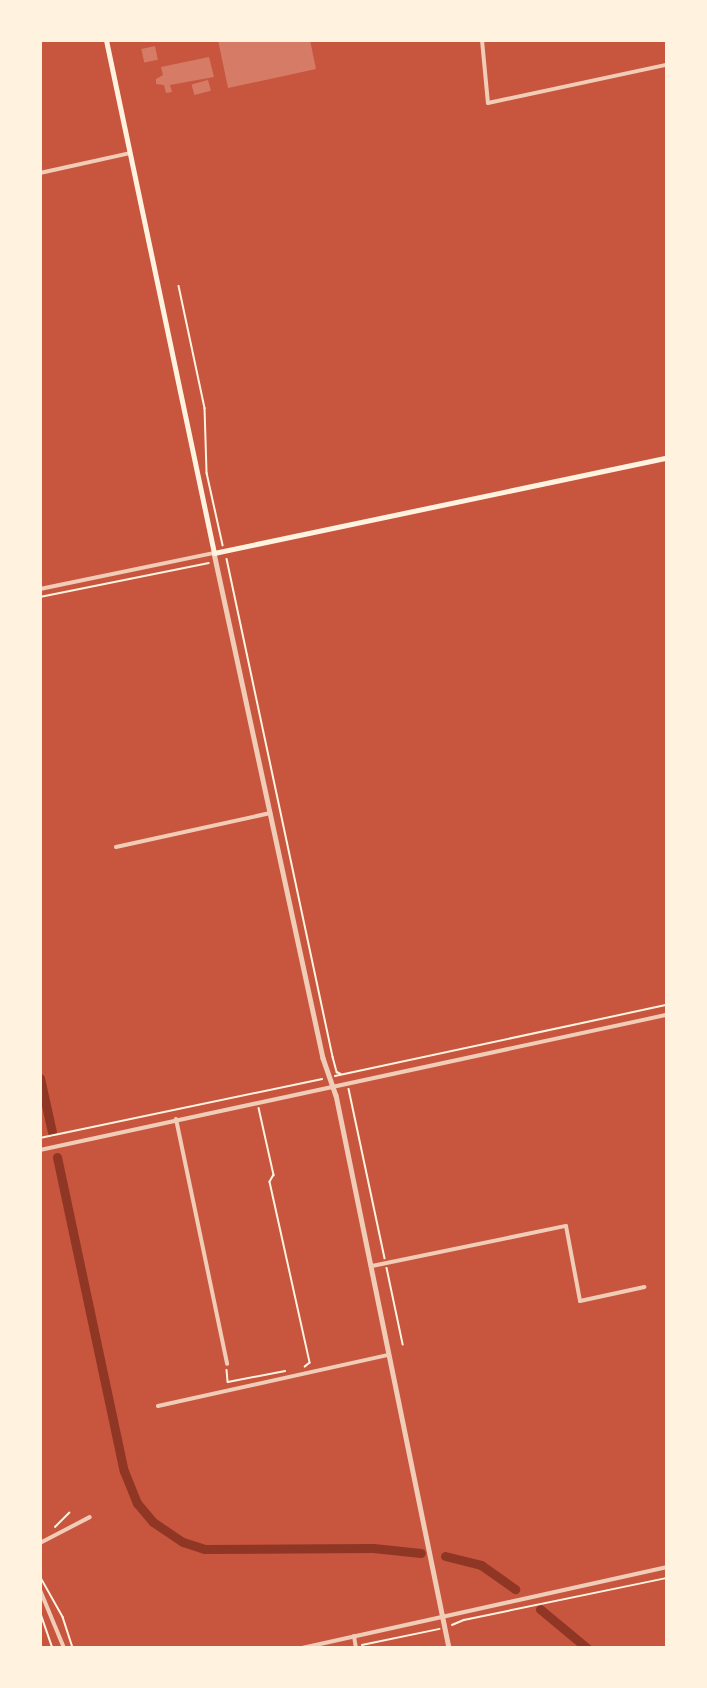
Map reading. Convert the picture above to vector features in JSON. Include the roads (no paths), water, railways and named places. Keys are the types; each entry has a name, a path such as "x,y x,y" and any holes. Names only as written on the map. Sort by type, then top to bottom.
{"main road":[{"path":"106,40 214,553 666,458"}],"street":[{"path":"482,40 488,103 666,65"},
{"path":"40,172 130,153"},
{"path":"40,589 214,553 323,1058 333,1086 372,1266 388,1355 449,1647"},
{"path":"116,847 270,813"},
{"path":"41,1150 62,1143 666,1015"},
{"path":"176,1119 227,1364"},
{"path":"372,1266 566,1226 580,1301 644,1287"},
{"path":"158,1406 388,1355"},
{"path":"40,1543 90,1517"},
{"path":"302,1647 666,1567"},
{"path":"40,1590 64,1647"},
{"path":"354,1636 356,1647"}],"waterway":[{"path":"40,1078 52,1132"},
{"path":"57,1157 124,1471 137,1503 153,1522 183,1542 205,1549 373,1548 421,1553"},
{"path":"445,1556 481,1565 515,1589"},
{"path":"540,1609 587,1648"}]}
